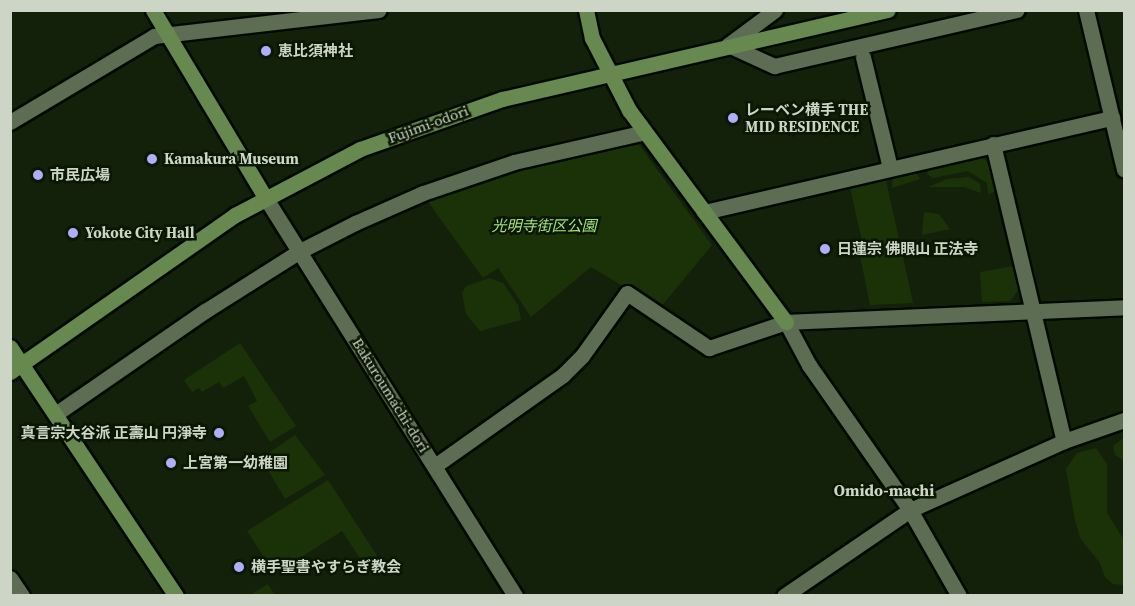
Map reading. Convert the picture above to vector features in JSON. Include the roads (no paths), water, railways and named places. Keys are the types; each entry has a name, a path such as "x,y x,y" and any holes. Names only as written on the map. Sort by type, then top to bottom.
{"street":[{"path":"153,10 265,197"},
{"path":"10,122 154,36 379,10"},
{"path":"586,10 592,38 608,74 645,132 786,322 809,365 910,510 959,596"},
{"path":"775,10 728,45 774,66 1017,10"},
{"name":"Fujimi-odori","path":"16,368 265,197 360,149 426,123 502,99 728,45 888,10"},
{"path":"1086,10 1125,170"},
{"path":"863,57 890,168"},
{"path":"704,212 1112,118"},
{"path":"57,413 300,251 423,193 514,162 645,132"},
{"path":"993,144 1064,441"},
{"name":"Bakuroumachi-dori","path":"265,197 515,596"},
{"path":"435,465 563,375 582,356 627,293 709,348 786,322 1125,307"},
{"path":"10,347 16,368 57,413 176,596"},
{"path":"783,596 910,510 1064,441 1125,420"},
{"path":"10,578 22,596"}],"place":[{"name":"恵比須神社","path":"266,51"},
{"name":"レーベン横手 THE MID RESIDENCE","path":"733,118"},
{"name":"Kamakura Museum","path":"152,159"},
{"name":"市民広場","path":"38,175"},
{"name":"Yokote City Hall","path":"73,233"},
{"name":"日蓮宗 佛眼山 正法寺","path":"825,249"},
{"name":"真言宗大谷派 正壽山 円淨寺","path":"219,433"},
{"name":"上宮第一幼稚園","path":"171,463"},
{"name":"横手聖書やすらぎ教会","path":"239,567"}],"district":[{"name":"Omido-machi","path":"884,490"}],"park label":[{"name":"光明寺街区公園","path":"544,226"}]}
